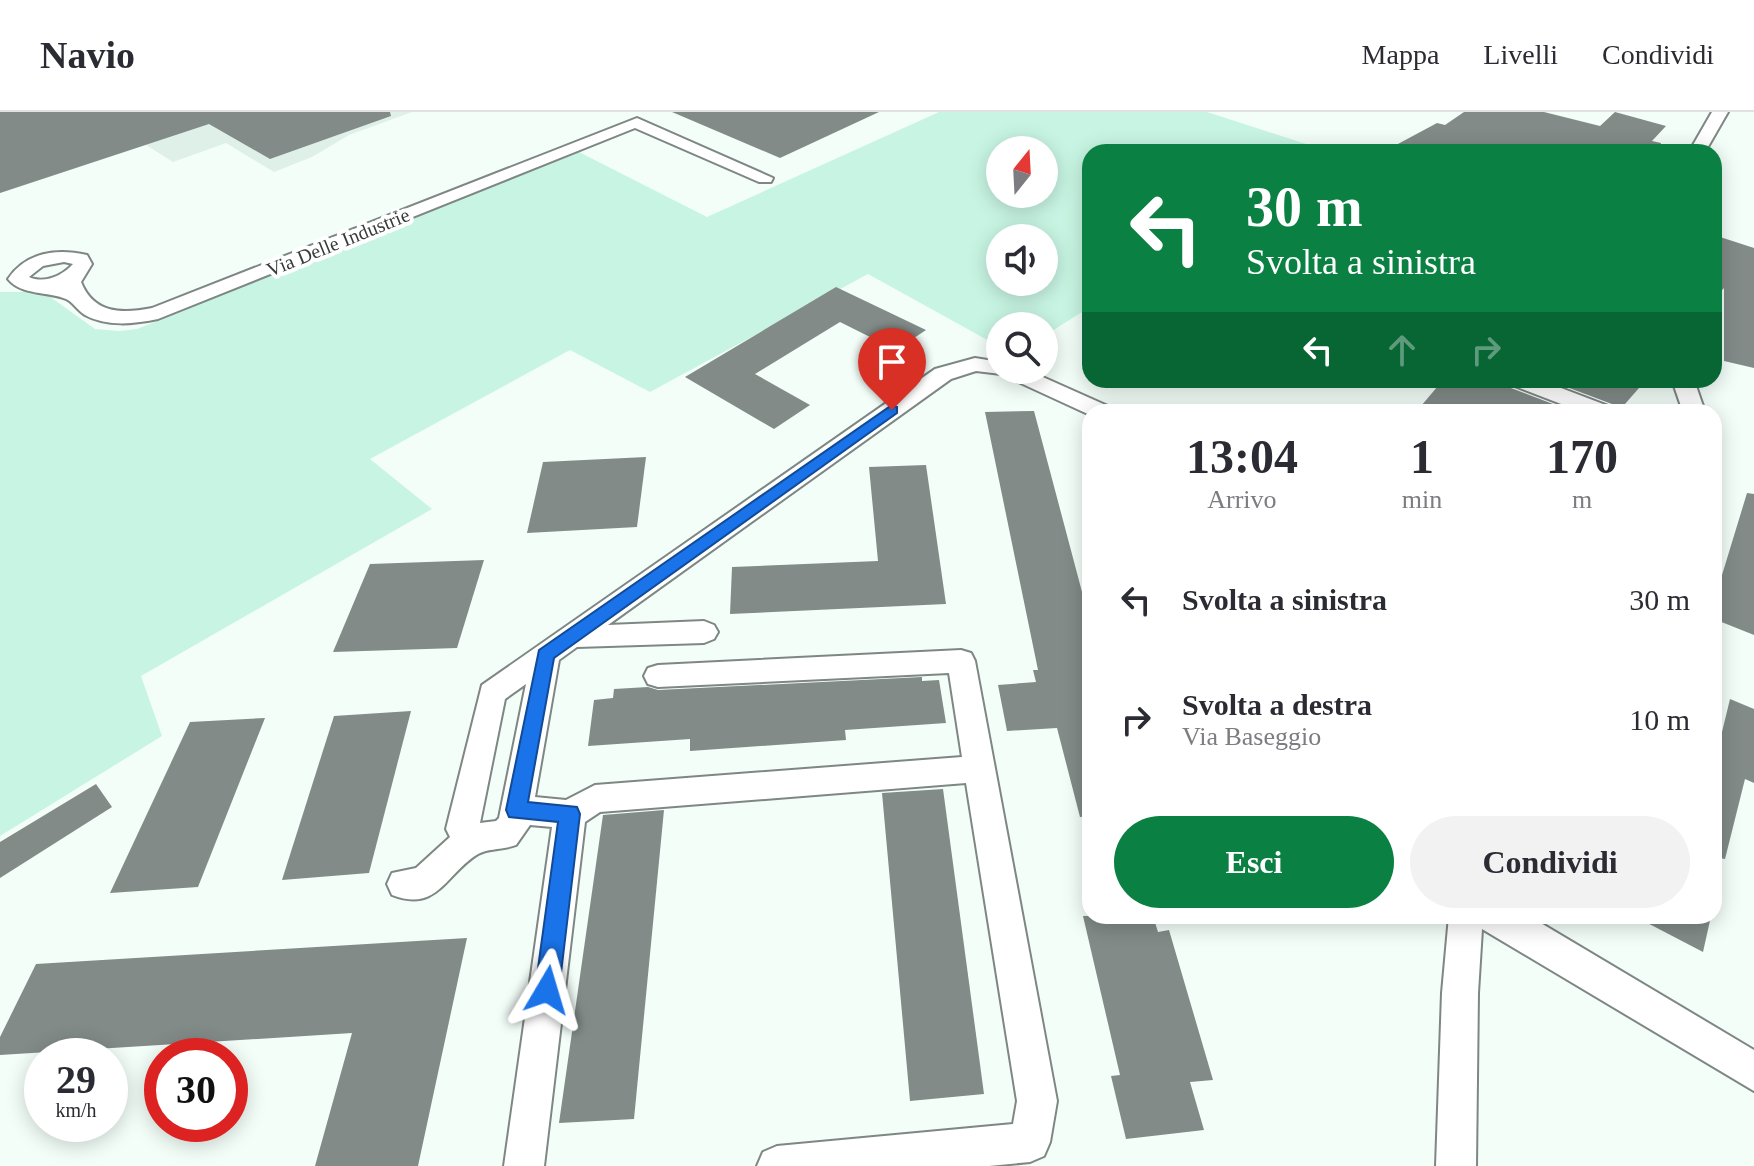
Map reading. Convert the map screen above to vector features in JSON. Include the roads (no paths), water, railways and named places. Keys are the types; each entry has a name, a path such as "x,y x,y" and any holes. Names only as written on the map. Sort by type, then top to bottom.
{"street":[{"path":"1702,144 1720,112"},
{"path":"545,160 571,158 631,137 642,122 765,178"},
{"name":"Via Delle Industrie","path":"0,286 34,286 77,296 101,316 129,318 158,313 642,122"},
{"path":"0,277 34,264 72,257 80,259 83,264 71,282 77,296"},
{"path":"34,264 25,269 18,279 34,286"},
{"name":"Via Delle Industrie","path":"34,286 73,275"},
{"path":"472,838 462,829 492,693 943,374 975,364 986,366"},
{"path":"1040,384 1084,404"},
{"path":"1541,388 1582,404"},
{"path":"558,646 704,632"},
{"path":"404,884 423,883 472,838 504,835 514,824 558,646"},
{"path":"658,676 961,661 1037,1101 1030,1142 777,1166"},
{"path":"516,810 570,814 595,799 980,769"},
{"path":"524,1166 570,814"},
{"path":"1456,1166 1460,993 1465,924"},
{"path":"1511,924 1754,1072"}]}
